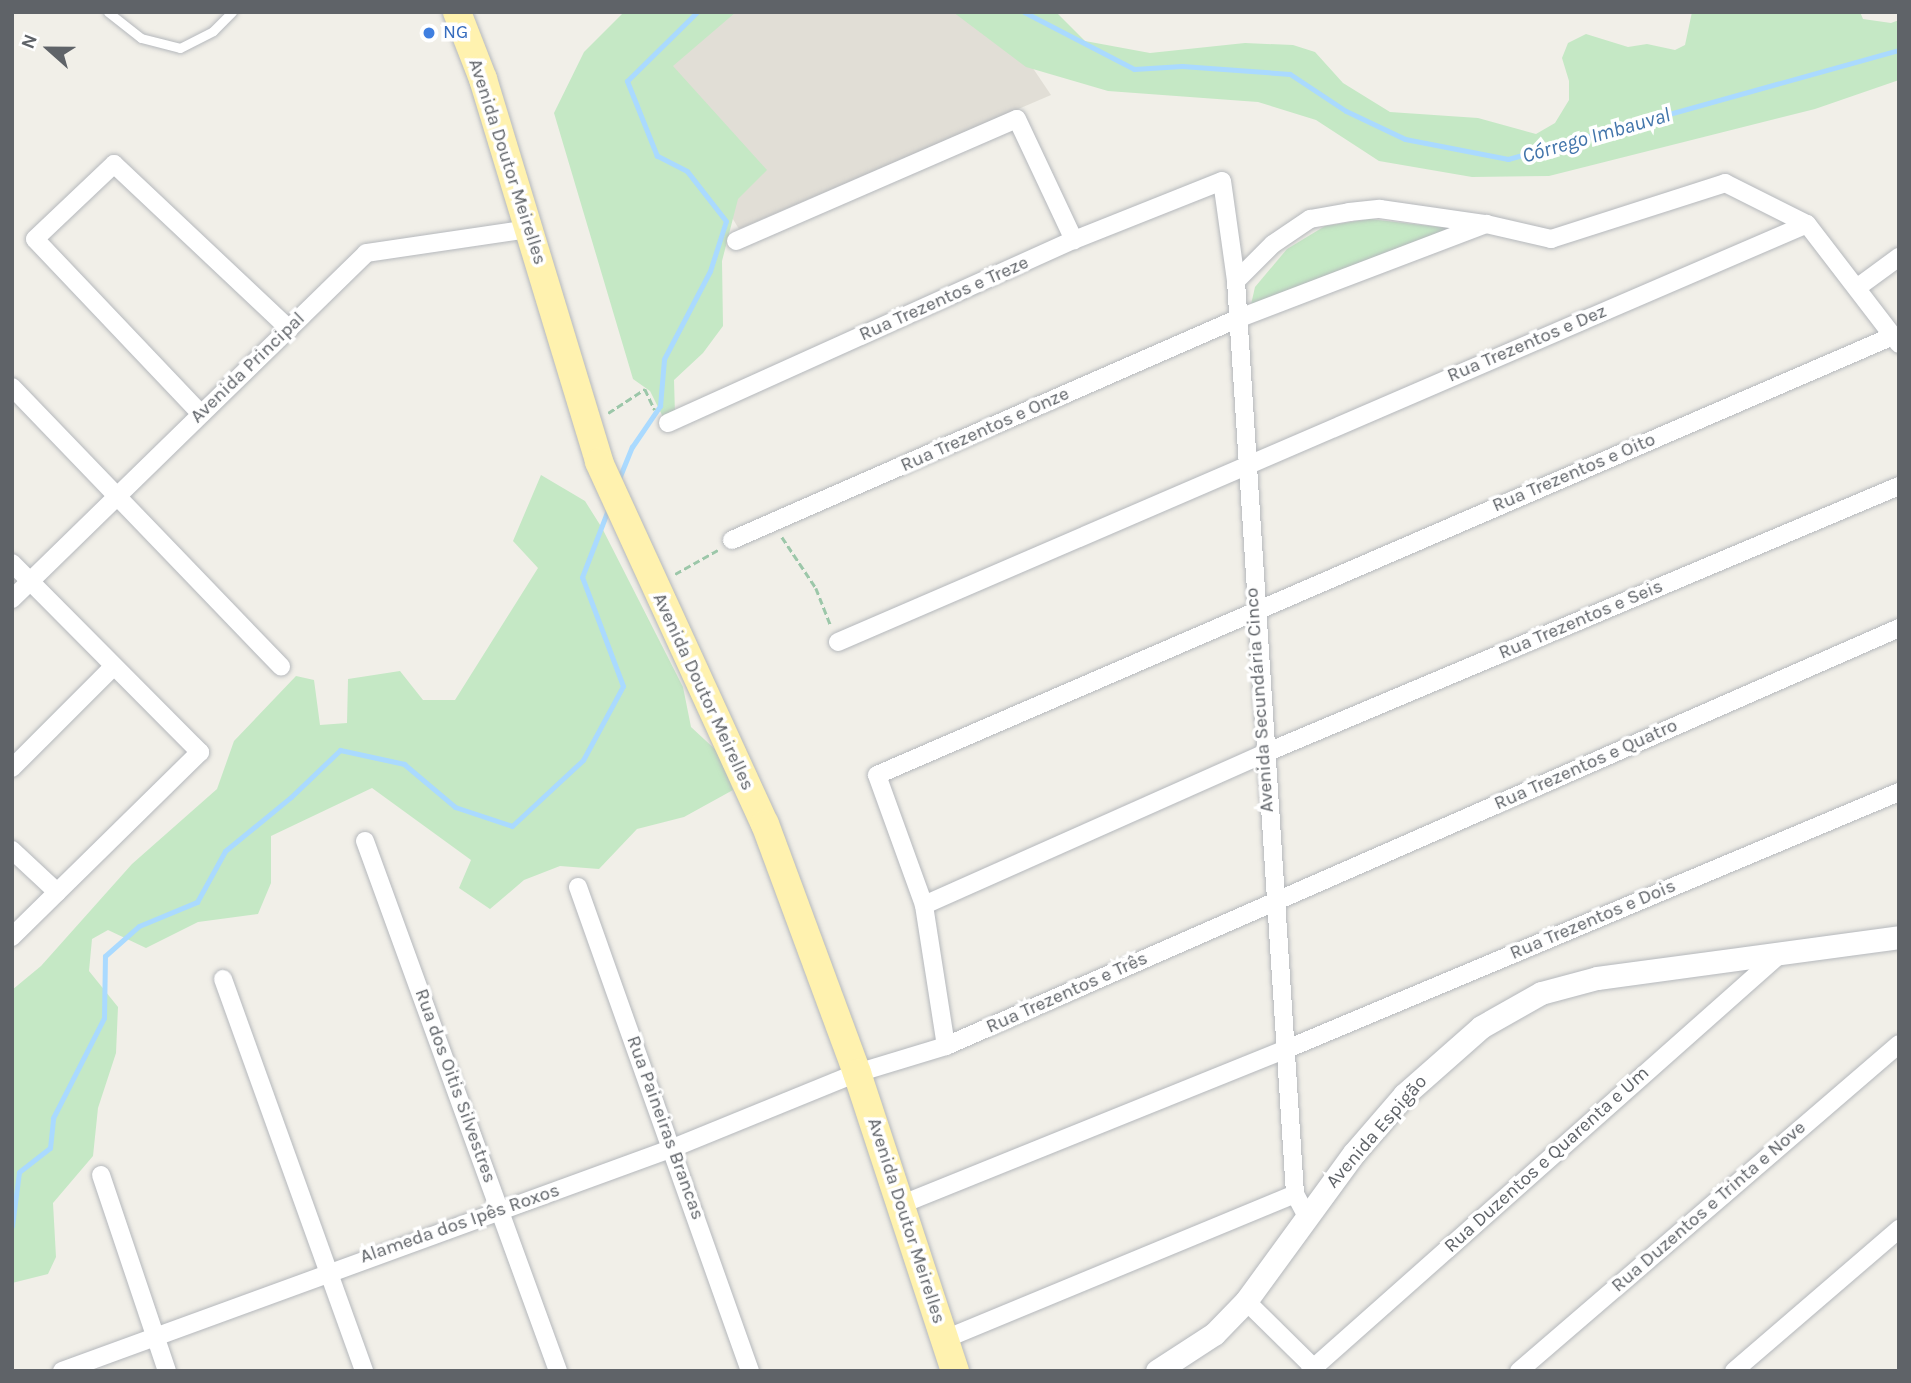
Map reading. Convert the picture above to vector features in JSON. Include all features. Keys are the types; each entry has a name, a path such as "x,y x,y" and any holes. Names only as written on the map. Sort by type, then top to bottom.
{"main road":[{"name":"Avenida Doutor Meirelles","path":"457,12 529,229 599,462 765,824 857,1073 956,1371"}],"street":[{"path":"736,241 1017,119 1074,240"},
{"path":"201,414 35,239 114,164 289,329"},
{"name":"Rua Trezentos e Treze","path":"668,423 1074,240 1222,181"},
{"name":"Avenida Secundária Cinco","path":"1222,181 1236,281 1263,754 1287,1049 1294,1194 1307,1217"},
{"path":"1236,281 1273,243 1310,219 1380,209 1486,224 1551,239 1725,183 1807,224 1896,340"},
{"name":"Rua Trezentos e Onze","path":"732,540 1237,320 1486,224"},
{"name":"Rua Trezentos e Dez","path":"838,642 1807,224"},
{"name":"Avenida Principal","path":"12,599 366,253 529,229"},
{"path":"1858,288 1899,257"},
{"name":"Rua Trezentos e Oito","path":"924,905 877,775 1255,609 1896,340"},
{"path":"12,387 281,667"},
{"name":"Rua Trezentos e Seis","path":"924,905 1263,754 1899,486"},
{"path":"12,563 200,752 12,937"},
{"name":"Rua Trezentos e Quatro","path":"1273,902 1899,628"},
{"path":"12,768 114,666"},
{"name":"Rua Trezentos e Dois","path":"901,1205 1287,1049 1899,792"},
{"name":"Rua dos Oitis Silvestres","path":"365,841 558,1371"},
{"path":"12,849 57,892"},
{"name":"Rua Paineiras Brancas","path":"578,887 673,1148 750,1371"},
{"name":"Rua Trezentos e Três","path":"857,1073 946,1046 1273,902"},
{"path":"924,905 946,1046"},
{"name":"Avenida Espigão","path":"1157,1371 1214,1334 1247,1301 1307,1217 1404,1095 1482,1027 1541,993 1609,976 1899,937"},
{"name":"Rua Duzentos e Quarenta e Um","path":"1314,1370 1780,954"},
{"path":"223,979 364,1371"},
{"name":"Rua Duzentos e Trinta e Nove","path":"1519,1371 1899,1044"},
{"name":"Alameda dos Ipês Roxos","path":"62,1371 328,1270 673,1148 857,1073"},
{"path":"101,1175 167,1371"},
{"path":"945,1339 1294,1194"},
{"path":"1734,1371 1899,1229"},
{"path":"1247,1301 1314,1370"}],"lane":[{"path":"108,12 141,38 180,48 213,31 232,12"}],"path":[{"path":"588,426 645,389 650,401"},
{"path":"773,523 816,588 838,642"},
{"path":"654,586 732,540"}],"shaded area":[{"path":"711,12 971,12 1022,52 1051,95 739,229 645,75"}],"green space":[{"path":"624,12 736,12 673,66 767,170 738,199 722,261 723,326 703,353 674,380 675,414 663,417 650,391 633,379 554,113 584,52"},
{"path":"953,12 1056,12 1085,41 1150,53 1245,43 1293,45 1315,52 1343,83 1390,112 1478,118 1536,134 1555,123 1569,100 1569,81 1562,58 1568,43 1586,34 1628,47 1647,44 1675,50 1685,45 1692,12 1860,12 1863,19 1891,23 1899,20 1899,80 1815,109 1549,176 1472,177 1379,161 1316,120 1258,102 1108,91 1026,67"},
{"path":"1370,219 1456,229 1250,309 1255,287 1287,249 1325,226"},
{"path":"541,475 585,501 602,528 683,687 691,727 718,752 733,790 684,817 637,829 599,869 560,866 524,880 490,909 459,888 471,860 372,788 271,836 271,883 258,914 198,922 146,948 108,930 92,939 89,971 118,1007 116,1053 98,1108 93,1156 53,1203 56,1257 48,1274 12,1283 12,990 41,966 132,864 217,789 234,741 296,676 314,680 320,725 347,723 348,679 400,671 423,700 455,700 538,568 513,541"}],"waterway":[{"name":"Córrego Imbauval","path":"618,481 632,447 660,406 664,359 710,271 726,221 687,171 657,156 627,81 697,12"},
{"name":"Córrego Imbauval","path":"1024,12 1134,69 1182,66 1290,74 1346,111 1405,139 1508,159 1899,50"},
{"name":"Córrego Imbauval","path":"12,1226 19,1172 50,1148 53,1118 104,1018 105,956 139,926 197,902 225,851 291,797 340,750 404,764 455,807 512,826 583,760 623,686 582,577 609,507"}],"place":[{"name":"NG","path":"429,33"}]}
